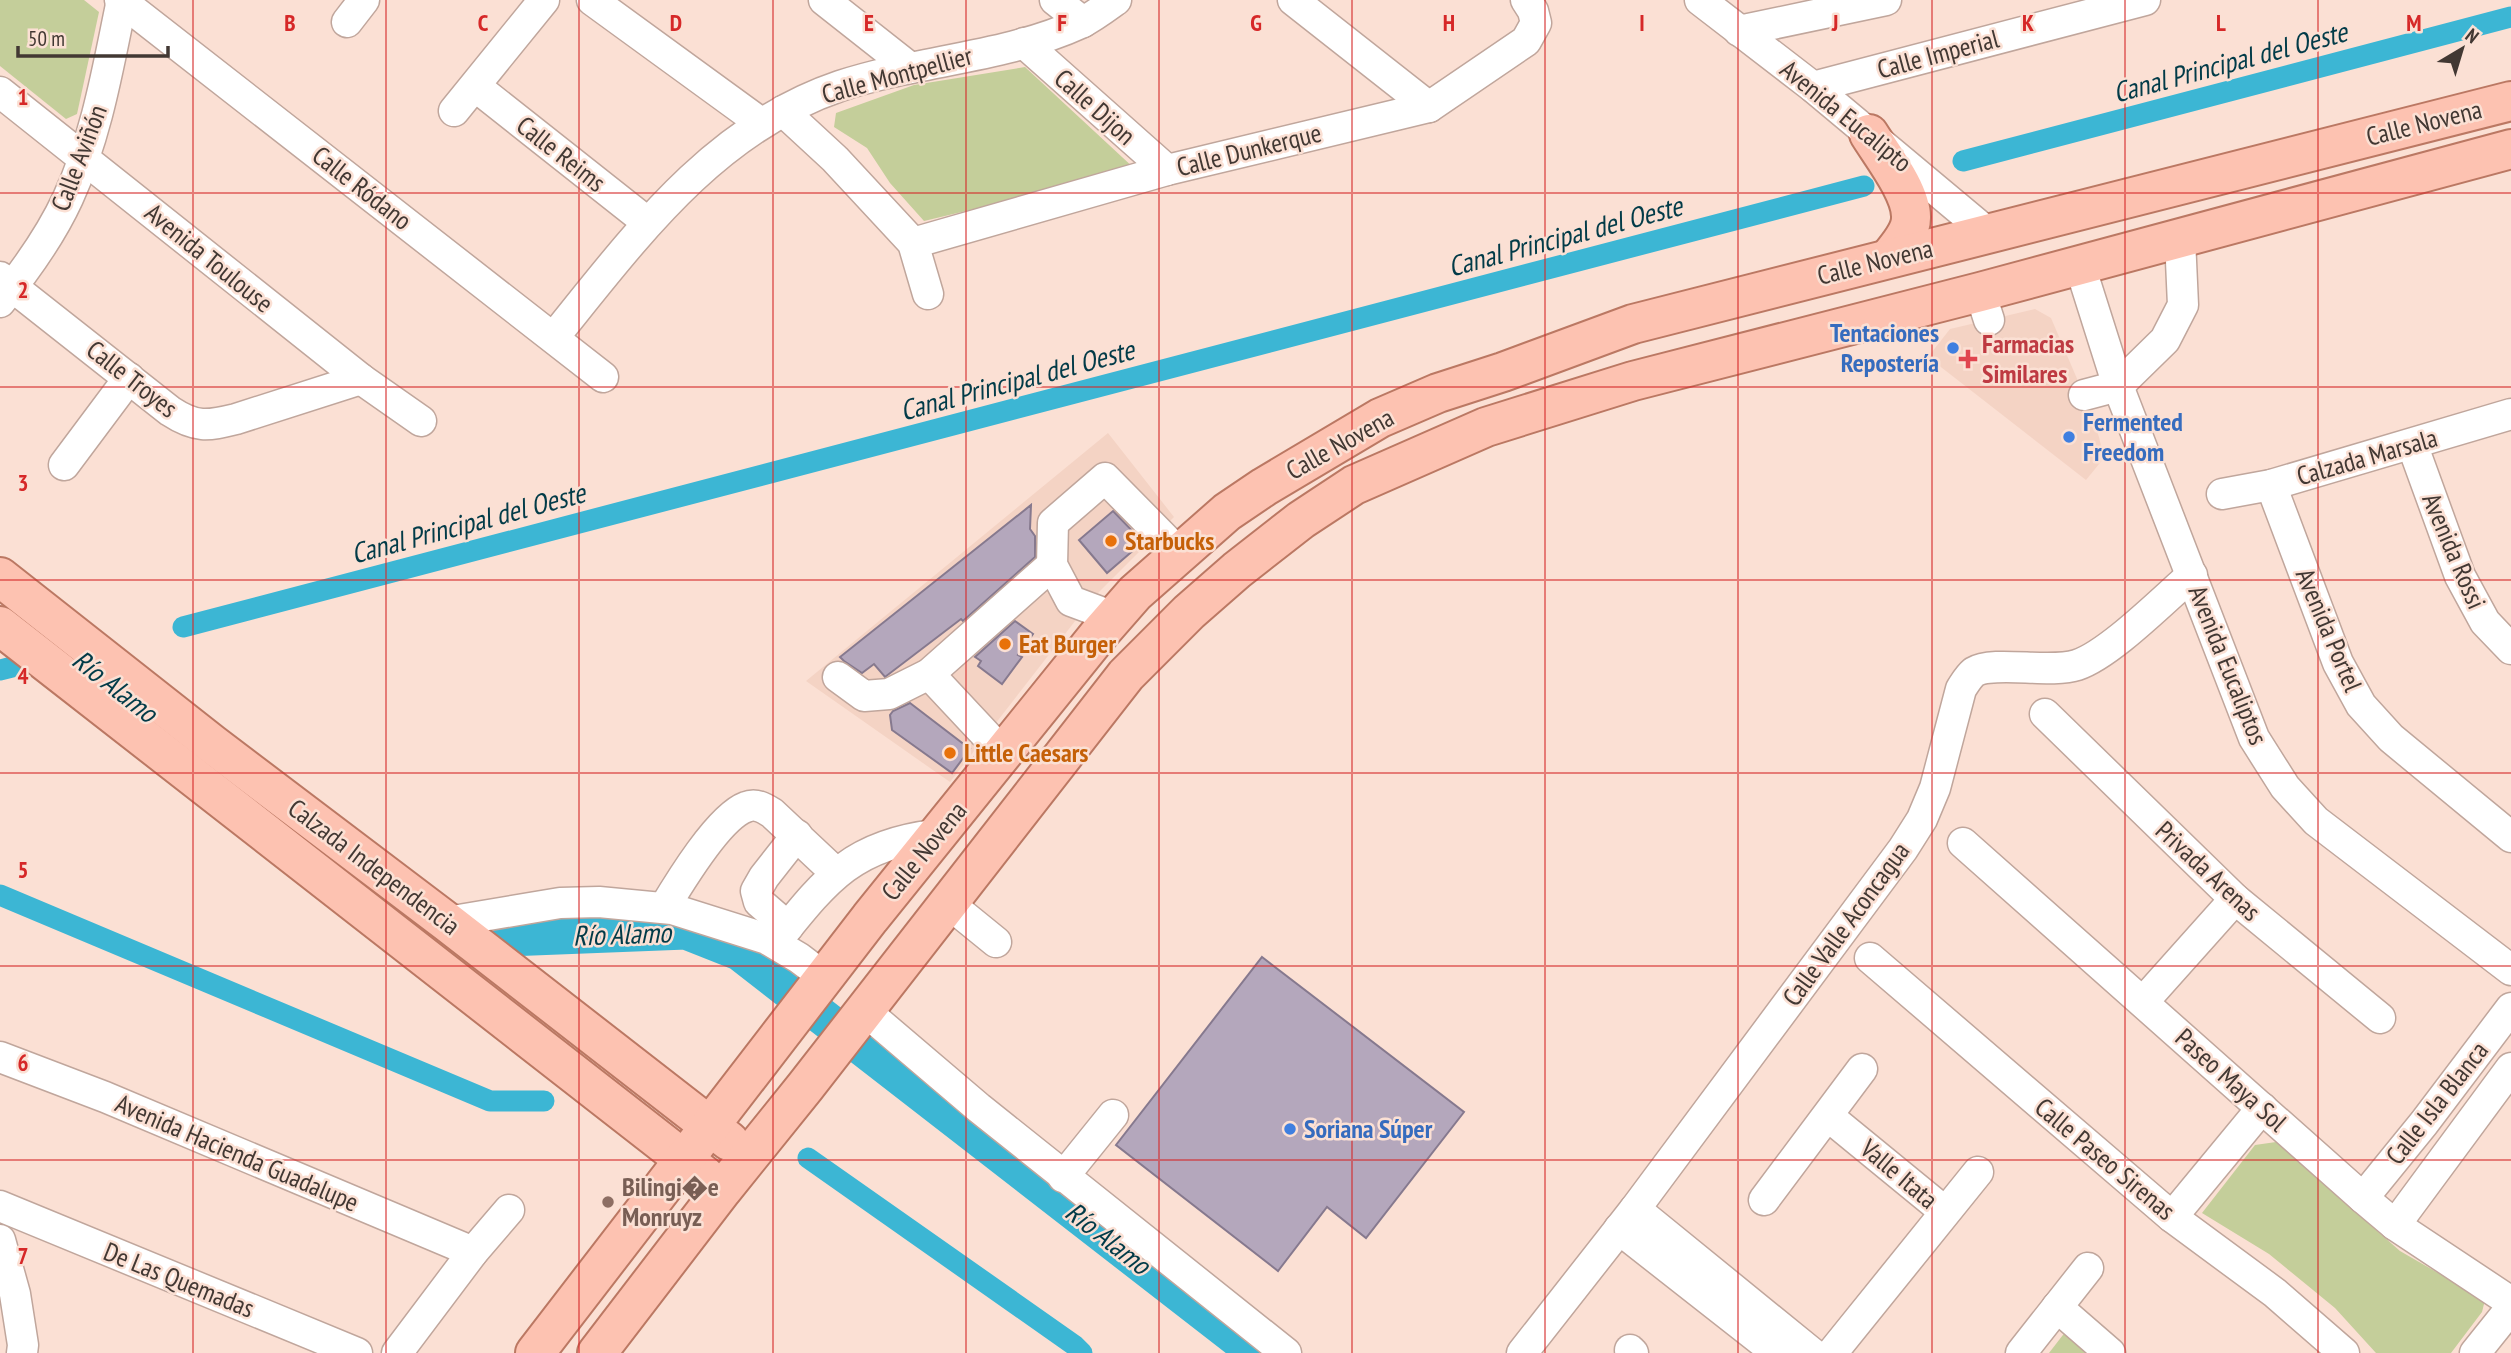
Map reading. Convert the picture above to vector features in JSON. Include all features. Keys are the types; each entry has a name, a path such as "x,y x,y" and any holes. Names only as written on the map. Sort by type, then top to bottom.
{"main road":[{"name":"Calle Novena","path":"535,1353 935,835 1114,617 1135,593 1178,553 1227,512 1264,487 1380,418 1438,393 1633,324 2511,101"},
{"path":"1868,134 1902,189 1910,211 1908,233 1890,257"},
{"name":"Calle Novena","path":"597,1353 1126,676 1189,612 1237,570 1301,520 1354,485 1486,427 1633,381 1984,306 2080,266 2511,149"},
{"path":"1301,520 1294,505 1296,492 1308,478 1394,429 1482,391 1503,372"},
{"path":"1126,676 1134,645 1144,624 1169,598 1274,510 1275,503 1264,487"},
{"name":"Calzada Independencia","path":"0,577 748,1157"},
{"name":"Calzada Independencia","path":"0,626 722,1190"},
{"path":"862,1013 859,962 870,918"}],"street":[{"name":"Calle Aviñón","path":"4,288 44,242 68,198 101,101 122,0"},
{"name":"Calle Ródano","path":"122,0 603,377"},
{"path":"454,111 544,0"},
{"path":"592,0 835,159 913,243 929,294"},
{"path":"824,0 909,67"},
{"path":"1055,0 1083,22"},
{"name":"Calle Montpellier","path":"554,337 647,222 701,169 772,117 841,86 909,67 1024,43 1083,22 1116,0"},
{"name":"Calle Dunkerque","path":"913,243 1167,170 1429,107 1526,41 1536,23 1533,11 1525,0"},
{"name":"Avenida Eucalipto","path":"1700,0 1813,87 1989,234"},
{"path":"1739,30 1886,0"},
{"name":"Calle Imperial","path":"1813,87 2144,0"},
{"path":"1312,6 1429,107"},
{"name":"Calle Dijon","path":"1024,43 1167,170"},
{"name":"Calle Reims","path":"475,86 647,222"},
{"name":"Avenida Toulouse","path":"0,92 361,379 421,421"},
{"path":"2084,395 2118,386 2165,340 2183,305 2180,239"},
{"name":"Avenida Eucaliptos","path":"2080,266 2118,386 2254,738 2285,787 2316,821 2511,970"},
{"name":"Calle Troyes","path":"4,288 129,377 181,418 205,425 275,408 361,379"},
{"path":"64,465 129,377"},
{"name":"Calzada Marsala","path":"2222,494 2271,485 2511,414"},
{"name":"Avenida Rossi","path":"2412,444 2460,576 2484,622 2511,649"},
{"path":"1114,617 1071,601 1052,565 1053,523 1105,478 1178,553"},
{"name":"Avenida Portel","path":"2271,485 2338,663 2361,705 2391,738 2511,837"},
{"path":"838,677 864,696 889,694 929,674 1052,565"},
{"name":"Calle Valle Aconcagua","path":"1522,1353 1627,1219 1903,849 1922,819 1936,788 1961,689 1966,680 1976,671 1988,667 2042,669 2076,665 2103,652 2192,575"},
{"path":"929,674 1002,752"},
{"name":"Privada Arenas","path":"2045,714 2235,899 2380,1018"},
{"path":"664,908 716,833 748,806 762,807 797,835 836,873"},
{"path":"797,835 764,877 756,896 782,935 821,982"},
{"path":"782,935 836,873 856,859 904,839 935,835"},
{"name":"Paseo Maya Sol","path":"1963,843 2395,1225 2511,1302"},
{"path":"2143,1002 2235,899"},
{"path":"447,922 560,903 598,902 664,908 782,935"},
{"path":"948,903 996,942"},
{"name":"Calle Paseo Sirenas","path":"1870,958 2172,1217 2275,1293 2344,1353"},
{"name":"Calle Isla Blanca","path":"2363,1198 2511,1008"},
{"path":"862,1013 1063,1177 1286,1353"},
{"name":"Avenida Hacienda Guadalupe","path":"0,1057 117,1102 473,1252"},
{"name":"Calle Isla Blanca","path":"2395,1225 2511,1068"},
{"path":"1764,1200 1862,1069"},
{"path":"2172,1217 2262,1108"},
{"path":"1063,1177 1113,1115"},
{"name":"Valle Itata","path":"1828,1116 1944,1211 1832,1353"},
{"path":"2424,1123 2454,1145"},
{"path":"1944,1211 1978,1172"},
{"name":"De Las Quemadas","path":"0,1206 357,1353"},
{"path":"397,1353 473,1252 509,1210"},
{"path":"1627,1219 1777,1353"},
{"path":"1627,1219 1812,1353"},
{"path":"0,1240 15,1294 22,1353"},
{"path":"2021,1353 2088,1268"},
{"path":"2057,1307 2110,1353"},
{"path":"2475,1353 2511,1308"}],"shaded area":[{"path":"2035,309 2051,318 2099,437 2104,458 2086,480 1928,357 1950,329"},
{"path":"1108,433 1174,517 1093,598 950,782 806,681"}],"green space":[{"path":"0,0 84,0 99,12 77,114 66,119 0,66"},
{"path":"1025,67 1136,170 924,221 890,183 867,148 834,127 836,113 914,85"},
{"path":"2276,1142 2400,1251 2485,1300 2482,1312 2451,1353 2376,1353 2335,1308 2269,1254 2202,1213 2255,1145"},
{"path":"2066,1331 2092,1353 2049,1353"}],"building":[{"path":"1031,505 1030,529 1035,536 1035,557 963,621 961,619 885,677 874,664 862,673 840,657"},
{"name":"Starbucks","path":"1113,511 1143,542 1107,573 1079,540"},
{"name":"Eat Burger","path":"1015,621 1033,634 1018,655 1022,657 1002,684 978,666 981,661 975,657"},
{"path":"910,703 970,749 952,773 892,730 890,715"},
{"name":"Soriana Súper","path":"1262,957 1464,1112 1366,1238 1327,1207 1278,1271 1116,1145"}],"waterway":[{"name":"Canal Principal del Oeste","path":"1963,161 2511,17"},
{"name":"Canal Principal del Oeste","path":"183,627 1864,186"},
{"name":"Canal Principal del Oeste","path":"0,670 12,667"},
{"path":"0,895 490,1101 544,1101"},
{"name":"Río Alamo","path":"452,928 481,939 686,931 739,952 1256,1353"},
{"path":"808,1158 1082,1353"}],"place":[{"name":"Tentaciones Repostería","path":"1953,348"},
{"name":"Farmacias Similares","path":"1968,359"},
{"name":"Fermented Freedom","path":"2069,437"},
{"name":"Starbucks","path":"1111,541"},
{"name":"Eat Burger","path":"1005,644"},
{"name":"Little Caesars","path":"950,753"},
{"name":"Soriana Súper","path":"1290,1129"},
{"name":"Bilingi�e Monruyz","path":"608,1202"}]}
